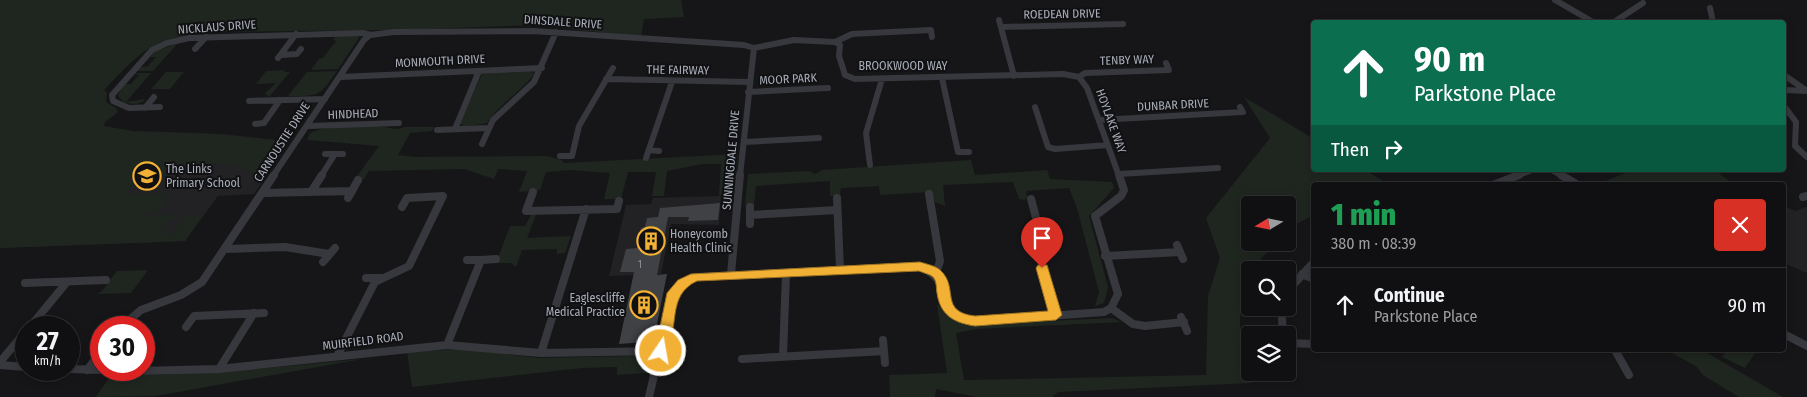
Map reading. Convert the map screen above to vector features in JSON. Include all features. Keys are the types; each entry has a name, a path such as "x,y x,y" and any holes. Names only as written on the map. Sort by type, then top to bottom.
{"street":[{"path":"1555,0 1590,20"},
{"path":"1617,20 1643,3"},
{"path":"1710,8 1713,20"},
{"name":"ROEDEAN DRIVE","path":"1014,76 1000,23 1116,26 1123,24"},
{"name":"DINSDALE DRIVE","path":"370,35 495,30 556,32 667,42 744,45 754,48"},
{"path":"754,48 766,43 821,40 835,42 852,34 931,30 932,37"},
{"path":"482,144 488,128 504,108 534,82 542,68 556,32"},
{"name":"NICKLAUS DRIVE","path":"160,107 120,106 112,100 112,95 152,50 174,41 206,37 296,34 363,33 370,35"},
{"path":"296,34 280,56 297,54 300,49"},
{"name":"CARNOUSTIE DRIVE","path":"129,316 140,308 179,296 196,287 263,194 325,99 370,35"},
{"path":"195,49 206,37"},
{"name":"BROOKWOOD WAY","path":"835,42 840,45 839,56 845,75 855,79 1063,74 1079,77"},
{"name":"SUNNINGDALE DRIVE","path":"731,274 749,82 754,48"},
{"name":"TENBY WAY","path":"1079,77 1085,73 1169,70 1166,63"},
{"name":"MONMOUTH DRIVE","path":"340,77 542,68"},
{"path":"560,156 572,156 579,126 613,68"},
{"path":"454,129 479,71"},
{"path":"1786,76 1807,91"},
{"name":"HOYLAKE WAY","path":"1079,77 1087,88 1124,190 1121,196 1095,216 1105,256"},
{"path":"942,78 958,152 969,152"},
{"name":"THE FAIRWAY","path":"606,79 672,82 749,82"},
{"path":"870,164 866,133 882,79"},
{"path":"660,151 648,154 672,82"},
{"name":"MOOR PARK","path":"748,92 828,88"},
{"path":"1786,90 1807,91"},
{"path":"257,101 262,94"},
{"path":"145,108 154,97"},
{"path":"249,101 325,99"},
{"path":"255,124 264,123 280,100"},
{"name":"DUNBAR DRIVE","path":"1099,120 1242,112 1240,106"},
{"path":"1035,107 1042,116 1046,145 1050,150 1108,145"},
{"path":"1786,109 1796,122 1795,146 1807,157"},
{"name":"HINDHEAD","path":"308,126 399,123"},
{"path":"437,130 488,128"},
{"path":"744,142 819,138"},
{"path":"325,154 343,154"},
{"path":"311,192 335,154"},
{"path":"1119,174 1206,172 1218,168"},
{"path":"1501,182 1527,172"},
{"path":"1555,172 1573,182"},
{"path":"263,194 311,192 350,194 358,180"},
{"path":"533,192 526,211 617,209 619,201"},
{"path":"929,194 940,260 933,271"},
{"path":"337,356 375,282 410,266 444,196 407,198 402,207"},
{"path":"837,198 840,270"},
{"path":"1031,199 1041,236 1042,268 1056,315"},
{"path":"541,353 586,209"},
{"path":"750,215 837,210"},
{"path":"225,249 285,247 332,251 323,262"},
{"path":"650,397 674,293 678,286 696,277 920,266 933,271 942,281 945,304 953,314 963,320 975,321 1104,312 1111,308 1118,294 1105,256 1180,252"},
{"path":"467,260 496,259"},
{"path":"448,344 481,260"},
{"path":"1296,281 1311,265"},
{"path":"783,356 786,273"},
{"path":"1302,274 1311,278"},
{"path":"366,278 381,278"},
{"path":"25,283 106,280"},
{"path":"39,316 67,282"},
{"path":"1111,308 1133,324 1146,326 1184,323"},
{"path":"219,369 254,313"},
{"path":"186,327 194,316 264,313"},
{"path":"1282,319 1282,326"},
{"path":"1786,335 1807,346"},
{"path":"883,340 886,363"},
{"path":"1296,343 1311,344"},
{"name":"MUIRFIELD ROAD","path":"80,370 219,369 448,344 541,353 661,351"},
{"path":"0,364 15,345"},
{"path":"742,359 884,351"},
{"path":"1616,352 1629,375"},
{"path":"0,364 15,366"},
{"path":"87,370 90,366"}],"shaded area":[{"path":"0,0 681,0 684,17 644,19 641,37 536,25 395,30 211,32 161,42 129,64 104,90 107,92 106,102 116,108 118,112 105,122 104,126 138,132 214,134 275,140 277,157 269,168 257,176 235,164 208,163 201,172 140,175 125,194 157,193 155,196 167,192 165,195 170,195 159,210 139,216 179,214 174,220 167,221 159,231 167,231 166,235 171,235 187,216 203,215 185,241 0,248"},
{"path":"336,35 357,36 359,38 338,69 311,70 336,41 333,40"},
{"path":"178,43 153,71 136,71 141,67 148,66 156,57 149,57 156,51"},
{"path":"285,70 284,72 290,72 269,97 265,93 276,83 256,84 266,71"},
{"path":"337,71 326,86 317,93 306,96 288,96 307,72"},
{"path":"531,71 534,74 529,80 487,123 464,127 460,123 482,74"},
{"path":"166,72 184,72 170,89 151,89"},
{"path":"135,73 151,73 126,102 146,99 143,102 130,104 123,101 118,95 124,84 131,84 139,75"},
{"path":"1244,97 1311,137 1311,172 1368,172 1383,181 1311,182 1311,216 1296,224 1296,196 1241,196 1241,251 1268,251 1260,261 1241,261 1241,381 1251,381 1252,383 1058,392 1052,397 977,397 936,389 935,397 890,397 889,375 947,373 937,304 950,317 965,325 1111,318 1122,322 976,329 956,333 964,380 1206,375 1208,296 1220,258 1206,218 1270,138"},
{"path":"378,126 400,129 405,127 434,127 432,131 410,133 398,155 415,157 547,156 562,160 564,163 738,154 735,189 719,196 721,164 702,164 667,171 664,196 652,196 656,172 628,172 621,199 604,199 610,173 571,170 546,172 540,190 519,192 527,171 498,169 494,179 464,169 369,171 364,179 355,179 379,146 307,140 310,133 325,128"},
{"name":"The Links Primary School","path":"139,131 222,134 275,140 280,156 254,194 218,196 185,241 0,248 0,209 58,137"},
{"path":"971,160 975,175 1047,170 1050,179 1112,182 1114,188 1089,216 1108,287 1104,303 1095,306 1099,292 1077,208 1069,188 1026,191 1027,197 1025,200 1019,199 1013,182 943,185 945,206 935,202 932,192 880,195 879,186 841,188 840,195 830,196 830,181 756,186 754,205 745,205 748,174 809,171 815,174 822,170"},
{"path":"1628,172 1717,172 1731,182 1603,182"},
{"path":"721,196 719,225 671,224 661,274 609,276 626,205 651,204 653,198"},
{"path":"1786,207 1795,211 1807,207 1807,273 1786,264"},
{"path":"531,215 536,215 527,238 571,236 565,253 557,254 557,249 522,250 516,267 511,263 496,263 510,226 525,226"},
{"path":"148,270 131,293 97,294 102,291 117,271"},
{"path":"462,349 539,358 636,356 646,363 645,373 617,375 617,367 582,368 412,387 407,352"},
{"path":"1670,352 1705,352 1783,397 1739,397 1703,375 1696,366"},
{"path":"1726,352 1755,353 1745,368 1722,357"},
{"path":"362,359 156,396 96,397 107,381 155,381 155,374 269,368"}],"building":[{"path":"720,203 718,220 688,221 689,217 668,217 657,275 667,274 655,334 646,342 619,344 634,272 620,272 626,249 637,248 641,228 645,227 647,218 658,217 660,208"}],"place":[{"name":"The Links Primary School","path":"147,176"},
{"name":"Honeycomb Health Clinic","path":"651,241"},
{"name":"Eaglescliffe Medical Practice","path":"644,305"}],"route":[{"path":"661,351 674,293 682,283 696,277 920,266 936,272 942,281 945,304 953,314 963,320 975,321 1056,315 1042,268"}]}
